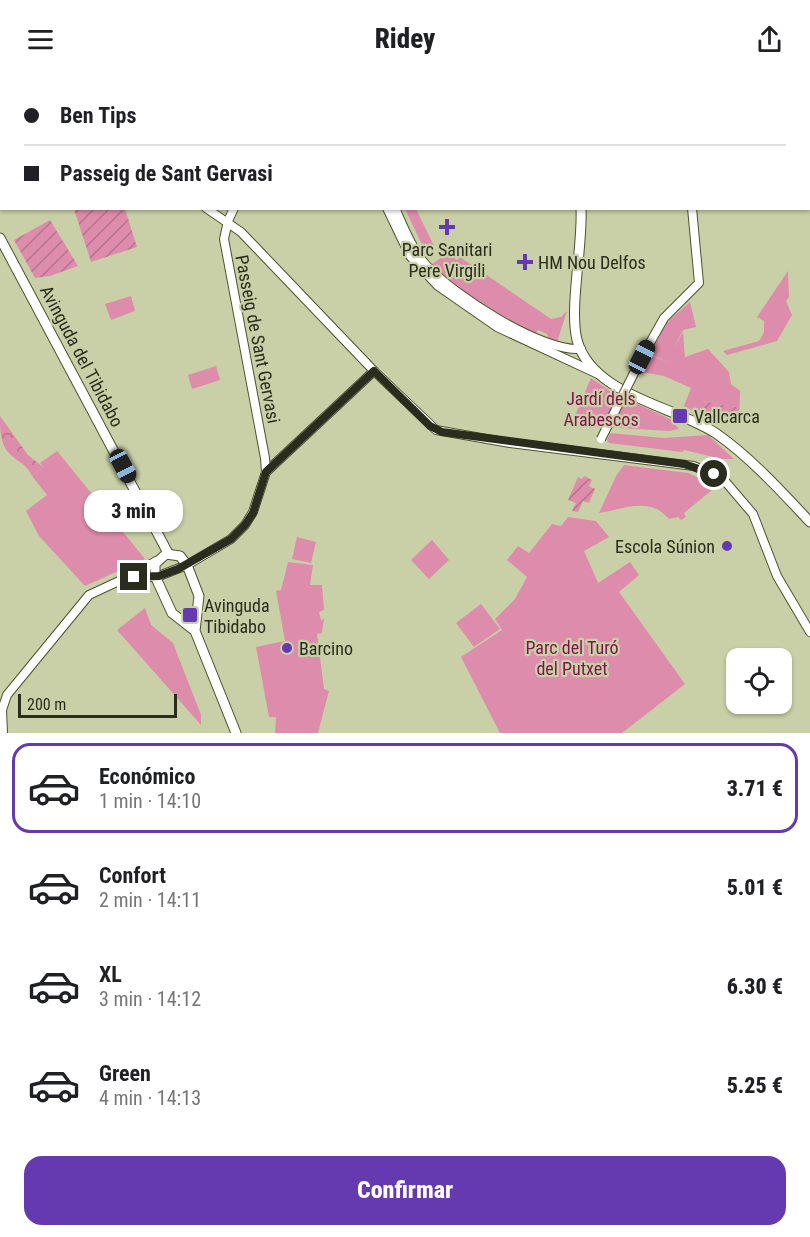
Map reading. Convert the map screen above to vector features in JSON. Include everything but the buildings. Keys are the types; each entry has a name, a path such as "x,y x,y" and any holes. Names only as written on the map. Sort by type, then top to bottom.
{"main road":[{"path":"581,210 575,318 581,349 586,358 601,375 632,394 716,433 763,475 810,522"},
{"name":"Avinguda del Tibidabo","path":"0,238 168,553"},
{"path":"195,631 199,614 199,596 187,565 180,556 168,553 156,561 155,576 168,607 178,619 195,631 236,733"},
{"path":"178,619 191,618 199,614"}],"street":[{"path":"209,210 240,231 430,426 442,432 684,464 704,469 727,483 753,514 773,570 810,632"},
{"name":"Passeig de Sant Gervasi","path":"3,733 2,710 5,698 74,611 98,589 128,578 155,576 187,565 222,546 242,529 253,513 266,472 224,236 233,210"},
{"path":"388,210 409,254 438,286 497,327 601,375"},
{"path":"396,210 425,264 450,286 506,324 562,347 581,349"},
{"path":"598,454 601,438 660,323 697,286 700,278 692,210"},
{"path":"224,236 230,231 240,231"},
{"path":"572,360 581,361 586,358"},
{"path":"266,472 374,371"},
{"path":"265,458 276,464"},
{"path":"128,578 156,561"}],"green space":[{"path":"74,210 125,210 137,247 91,262"},
{"path":"405,210 416,210 435,248 426,253"},
{"path":"50,220 78,266 50,276 35,278 14,240"},
{"path":"448,253 457,260 460,257 551,319 561,317 567,311 557,342 538,330 536,333 512,322 462,293 448,282 432,264"},
{"path":"788,271 789,297 786,301 792,315 777,341 727,355 723,351 759,341 764,332 764,321 757,317"},
{"path":"131,296 135,311 111,320 105,304"},
{"path":"690,302 696,327 683,330 674,348 683,332 685,357 708,349 729,372 731,384 740,391 739,424 735,424 736,407 703,401 697,413 684,406 691,388 664,376 642,372 650,355 668,362 650,354 667,322"},
{"path":"216,366 220,380 192,389 188,375"},
{"path":"591,378 613,393 670,419 679,429 669,431 571,425"},
{"path":"702,401 736,407 735,424 714,421 697,413"},
{"path":"0,416 28,455 43,467 32,476 26,467 5,448"},
{"name":"Jardí dels Arabescos","path":"610,433 664,438 708,435 734,459 722,459 684,450 682,452 609,443 607,440"},
{"path":"57,451 145,559 85,586 39,536 26,511 47,495 32,476 43,467 40,463"},
{"path":"624,465 688,473 717,486 684,513 686,517 681,520 678,517 669,519 662,512 645,506 599,513 616,476"},
{"path":"584,476 592,480 589,486 595,489 589,503 583,501 578,512 572,511 576,503 568,500 578,477 582,479"},
{"name":"Parc del Turó del Putxet","path":"568,517 596,521 609,537 584,551 598,583 630,562 639,575 619,592 685,684 622,733 500,733 461,657 502,630 495,619 515,599 527,577 507,560 518,546 529,553 552,524 561,526"},
{"path":"297,537 316,542 311,563 292,559"},
{"path":"432,540 449,560 429,579 411,560"},
{"name":"Barcino","path":"288,562 313,565 310,585 322,585 324,610 319,612 321,620 324,619 322,633 317,634 324,689 329,691 318,733 275,733 276,717 269,717 256,647 285,641 276,591 281,590"},
{"path":"481,604 500,629 474,647 456,623"},
{"path":"145,608 151,625 173,643 201,715 201,725 117,630"}],"place":[{"name":"Parc Sanitari Pere Virgili","path":"447,227"},
{"name":"HM Nou Delfos","path":"525,262"},
{"name":"Vallcarca","path":"680,416"},
{"name":"Escola Súnion","path":"727,546"},
{"name":"Avinguda Tibidabo","path":"190,615"},
{"name":"Barcino","path":"287,648"}],"route":[{"path":"134,577 159,576 178,569 231,539 242,529 253,513 266,472 284,458 374,371 430,426 442,432 510,443 684,464 700,467 714,474"}]}
